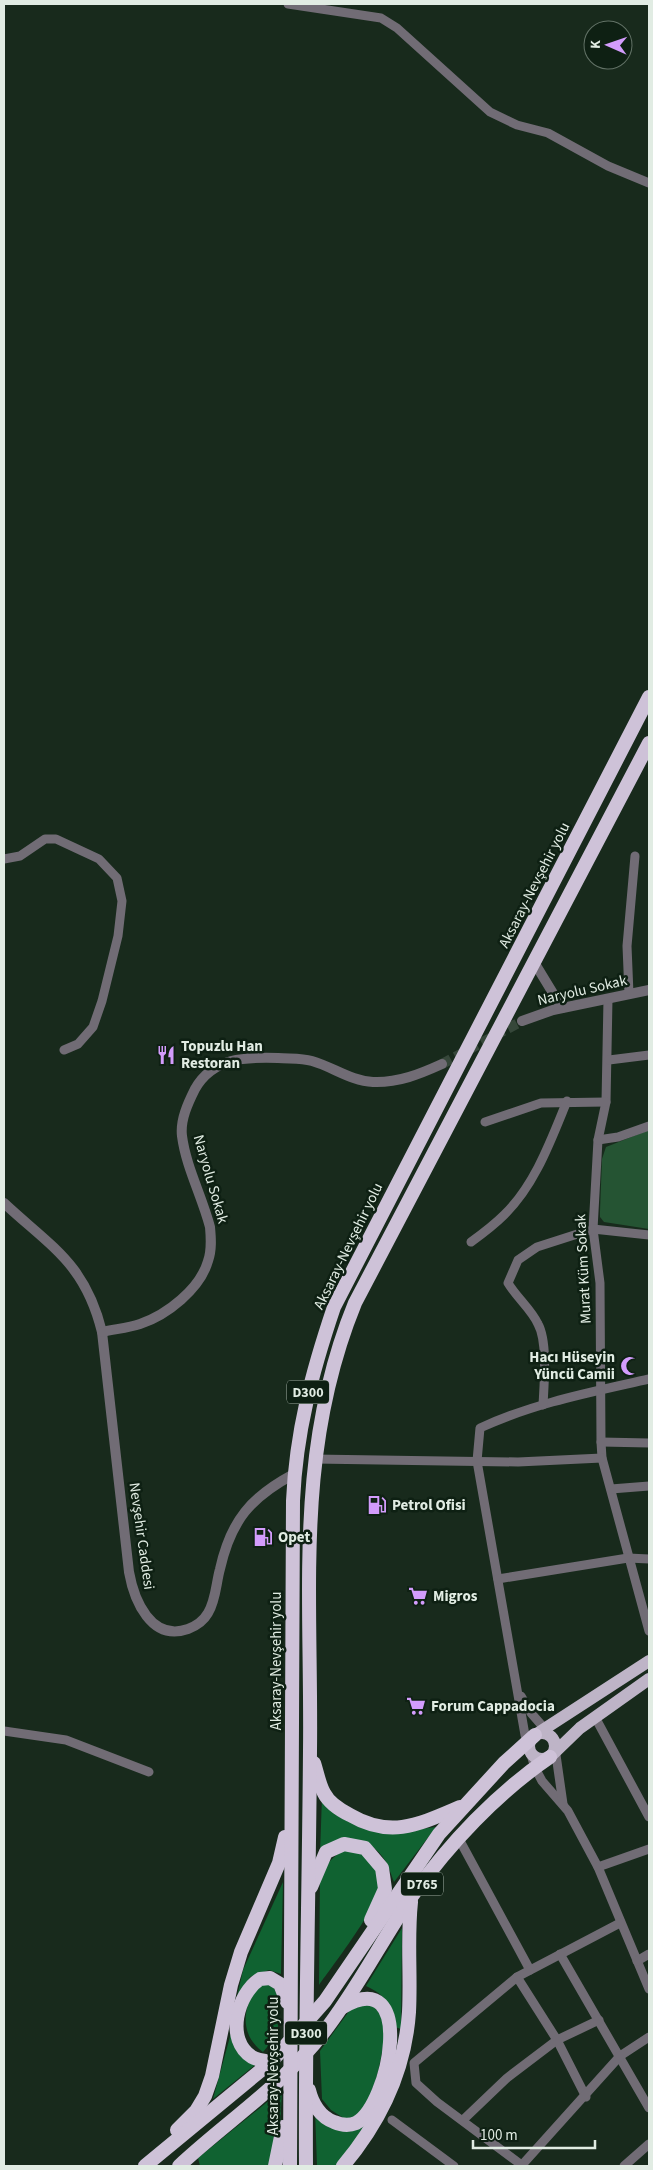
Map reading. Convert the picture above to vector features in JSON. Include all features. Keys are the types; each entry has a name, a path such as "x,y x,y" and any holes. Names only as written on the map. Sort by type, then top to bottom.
{"highway":[{"name":"Aksaray-Nevşehir yolu","path":"290,2166 289,2015 294,1474 305,1403 315,1363 334,1307 649,697"},
{"name":"Aksaray-Nevşehir yolu","path":"306,2166 305,2076 310,1751 309,1528 314,1459 327,1386 335,1356 355,1303 649,743"},
{"name":"D765","path":"179,2166 214,2133 267,2093 322,2035 342,2008 412,1897 459,1838 514,1784 535,1768 543,1743"},
{"name":"D765","path":"145,2165 268,2064 325,2001 363,1942 439,1834 463,1806 543,1743"},
{"path":"310,1751 324,1793 337,1808 365,1824 388,1829 419,1824 463,1806"},
{"path":"145,2165 196,2111 205,2096 212,2076 231,1985 241,1952 279,1863 292,1800"},
{"path":"307,1899 318,1865 326,1852 344,1844 365,1848 382,1868 385,1890 363,1942"},
{"path":"343,2166 362,2143 383,2110 400,2065 409,2011 408,1943 412,1897"},
{"path":"268,2064 252,2058 243,2048 239,2037 236,2026 239,2008 246,1991 260,1979 270,1978 280,1984 285,1992 289,2015"},
{"path":"305,2076 312,2101 321,2114 331,2121 349,2125 363,2118 370,2110 380,2088 391,2043 387,2012 377,2000 368,1998 358,1999 342,2008"},
{"path":"275,2166 290,2092"},
{"path":"192,2166 194,2152"}],"main road":[{"name":"D765","path":"543,1743 649,1661"},
{"name":"D765","path":"543,1743 595,1717 649,1679"}],"street":[{"path":"288,4 381,18 397,28 490,112 517,125 548,133 608,166 649,184"},
{"path":"4,860 20,856 45,839 56,838 99,859 117,878 122,900 120,918 102,1001 93,1027 78,1044 64,1050"},
{"path":"629,994 627,946 635,856"},
{"path":"534,962 562,1008"},
{"name":"Naryolu Sokak","path":"522,1021 562,1008 649,990"},
{"name":"Murat Küm Sokak","path":"608,999 609,1060 606,1102 598,1140 593,1230 600,1283 599,1391 602,1458 649,1631"},
{"path":"609,1060 649,1055"},
{"name":"Naryolu Sokak","path":"102,1332 140,1324 166,1311 192,1288 202,1276 208,1261 211,1242 210,1226 182,1134 185,1113 192,1096 207,1074 228,1061 240,1058 300,1059 325,1065 359,1080 383,1082 410,1077 442,1064"},
{"path":"471,1242 504,1216 523,1193 548,1146 567,1101"},
{"path":"485,1122 542,1103 567,1101 606,1102"},
{"path":"598,1140 618,1137 649,1126"},
{"name":"Nevşehir Caddesi","path":"5,1205 62,1253 77,1272 94,1303 102,1332 129,1572 137,1601 152,1623 160,1628 181,1631 203,1620 212,1602 223,1553 236,1525 262,1492 294,1474"},
{"path":"543,1405 544,1354 539,1324 516,1297 508,1283 518,1260 537,1247 593,1230 649,1235"},
{"path":"649,1379 543,1405 500,1418 480,1428 477,1461 518,1692 543,1743 563,1805 598,1868 649,1988"},
{"path":"601,1442 649,1443"},
{"path":"314,1459 518,1462 602,1458"},
{"path":"611,1489 649,1486"},
{"path":"498,1579 628,1558 649,1559"},
{"path":"518,1692 543,1743"},
{"path":"595,1717 649,1817"},
{"path":"4,1731 66,1740 149,1772"},
{"path":"535,1768 542,1781 563,1805"},
{"path":"459,1838 530,1970"},
{"path":"598,1868 649,1849"},
{"path":"620,1923 517,1977 414,2063 416,2083 437,2102 523,2166 586,2097 620,2056 649,2037"},
{"path":"560,1954 649,2108"},
{"path":"637,1961 649,1954"},
{"path":"517,1977 557,2040 586,2097"},
{"path":"462,2120 507,2078 557,2040 598,2020"},
{"path":"392,2120 454,2166"},
{"path":"624,2166 649,2144"}],"green space":[{"path":"649,1130 649,1229 604,1222 600,1217 600,1211 602,1159 606,1147"},
{"path":"322,1796 397,1832 436,1827 394,1882 384,1859 377,1850 366,1842 320,1854"},
{"path":"351,1848 368,1858 376,1868 379,1874 380,1888 363,1922 319,1985 320,1875 333,1858"},
{"path":"283,1882 281,1974 269,1970 250,1977 235,2006 243,1970"},
{"path":"402,1928 401,2029 395,2027 392,2013 383,1997 366,1986"},
{"path":"262,1983 273,1986 278,1997 278,2034 263,2052 255,2045 246,2028 247,2009 250,2000"},
{"path":"355,2003 372,2004 386,2022 378,2072 369,2098 364,2108 357,2115 345,2119 331,2110 322,2099 320,2051"},
{"path":"231,2033 255,2065 213,2099"},
{"path":"282,2090 280,2129 271,2166 200,2166 198,2158"},
{"path":"377,2110 336,2166 317,2166 315,2111 329,2124"}],"tunnel":[{"path":"442,1064 522,1021"}],"place":[{"name":"Topuzlu Han Restoran","path":"166,1055"},
{"name":"Hacı Hüseyin Yüncü Camii","path":"630,1366"},
{"name":"Petrol Ofisi","path":"377,1505"},
{"name":"Opet","path":"263,1537"},
{"name":"Migros","path":"418,1596"},
{"name":"Forum Cappadocia","path":"416,1706"}]}
